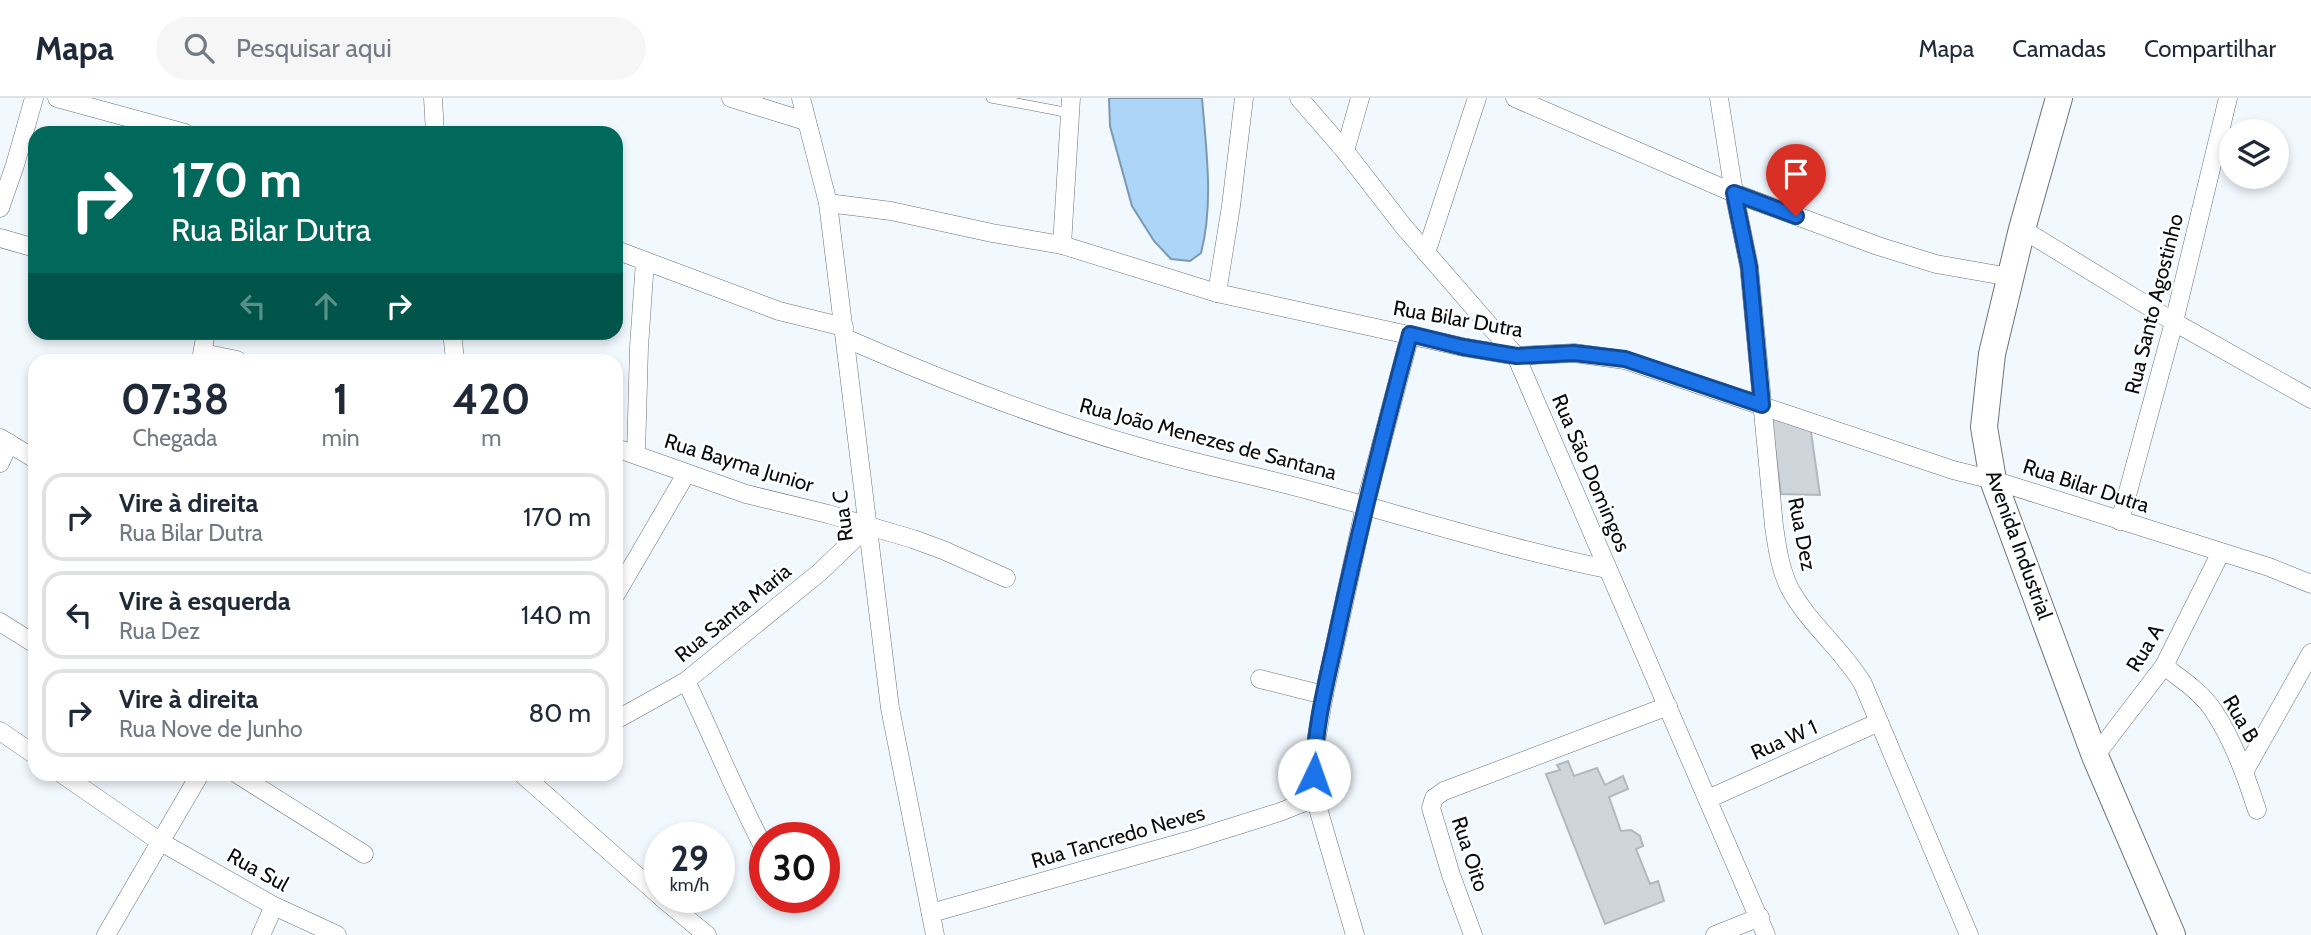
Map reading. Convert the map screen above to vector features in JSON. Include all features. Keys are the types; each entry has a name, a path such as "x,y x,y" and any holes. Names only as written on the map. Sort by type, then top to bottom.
{"street":[{"path":"0,208 34,98"},
{"path":"57,98 159,126"},
{"path":"433,98 435,126"},
{"path":"731,98 805,121"},
{"name":"Rua C","path":"801,98 828,203 890,708 934,928"},
{"path":"1217,293 1244,98"},
{"name":"Rua São Domingos","path":"1299,98 1426,253 1517,356 1766,935"},
{"path":"1345,151 1360,98"},
{"path":"1426,253 1477,98"},
{"path":"1516,98 1734,193 1878,246 1924,261 2010,277"},
{"name":"Rua Dez","path":"1718,98 1749,266 1773,526 1781,565 1789,587 1801,607 1849,662 1863,684 1969,935"},
{"name":"Avenida Industrial","path":"2059,98 2022,229 1992,354 1984,427 1993,480 2095,756 2172,935"},
{"name":"Rua Santo Agostinho","path":"2120,521 2174,323 2228,98"},
{"path":"1062,245 1070,105"},
{"name":"Rua Bilar Dutra","path":"828,203 891,211 1062,245 1217,293 1463,347 1517,356 1574,353 1625,359 1953,470 1993,480 2220,554 2269,567 2311,584"},
{"path":"2022,229 2174,323 2311,399"},
{"path":"0,238 28,246"},
{"name":"Rua João Menezes de Santana","path":"623,253 779,311 845,332 929,375 1077,428 1220,470 1318,492 1546,556 1607,569"},
{"path":"636,454 645,261"},
{"path":"1355,935 1315,798 1314,753 1365,506 1410,334"},
{"path":"0,463 5,441 28,455"},
{"name":"Rua Bayma Junior","path":"623,450 746,494 828,514 943,550 1006,578"},
{"path":"623,582 686,474"},
{"name":"Rua Santa Maria","path":"623,716 686,681 820,572 867,527"},
{"name":"Rua A","path":"2095,756 2164,666 2220,554"},
{"path":"0,622 28,640"},
{"path":"2244,772 2311,653"},
{"name":"Rua B","path":"2164,666 2189,685 2213,710 2244,772 2257,810"},
{"path":"1260,679 1324,695"},
{"path":"686,681 752,822"},
{"name":"Rua Oito","path":"1473,935 1431,808 1434,798 1444,791 1668,706"},
{"name":"Rua W 1","path":"1708,799 1879,722"},
{"path":"3,739 28,752"},
{"name":"Rua Sul","path":"72,781 159,841 274,906 337,935"},
{"path":"106,935 196,781"},
{"path":"248,781 364,854"},
{"path":"535,781 644,881"},
{"name":"Rua Tancredo Neves","path":"934,928 1315,798"},
{"path":"261,935 274,906"},
{"path":"680,913 707,935"},
{"path":"1714,935 1760,917"}],"lane":[{"path":"991,98 1070,105"}],"water":[{"path":"1109,98 1202,98 1208,176 1207,215 1201,253 1190,261 1171,259 1154,241 1132,206 1110,126"}],"building":[{"path":"1771,418 1810,425 1820,495 1781,494"},
{"path":"1568,761 1574,776 1597,768 1605,785 1623,776 1628,789 1609,797 1621,831 1631,830 1640,836 1643,846 1636,849 1650,884 1658,881 1664,901 1605,924 1546,774 1560,770 1557,765"}],"route":[{"path":"1314,775 1314,753 1324,695 1359,533 1410,334 1517,356 1574,353 1625,359 1762,405 1749,266 1734,193 1796,216"}]}
